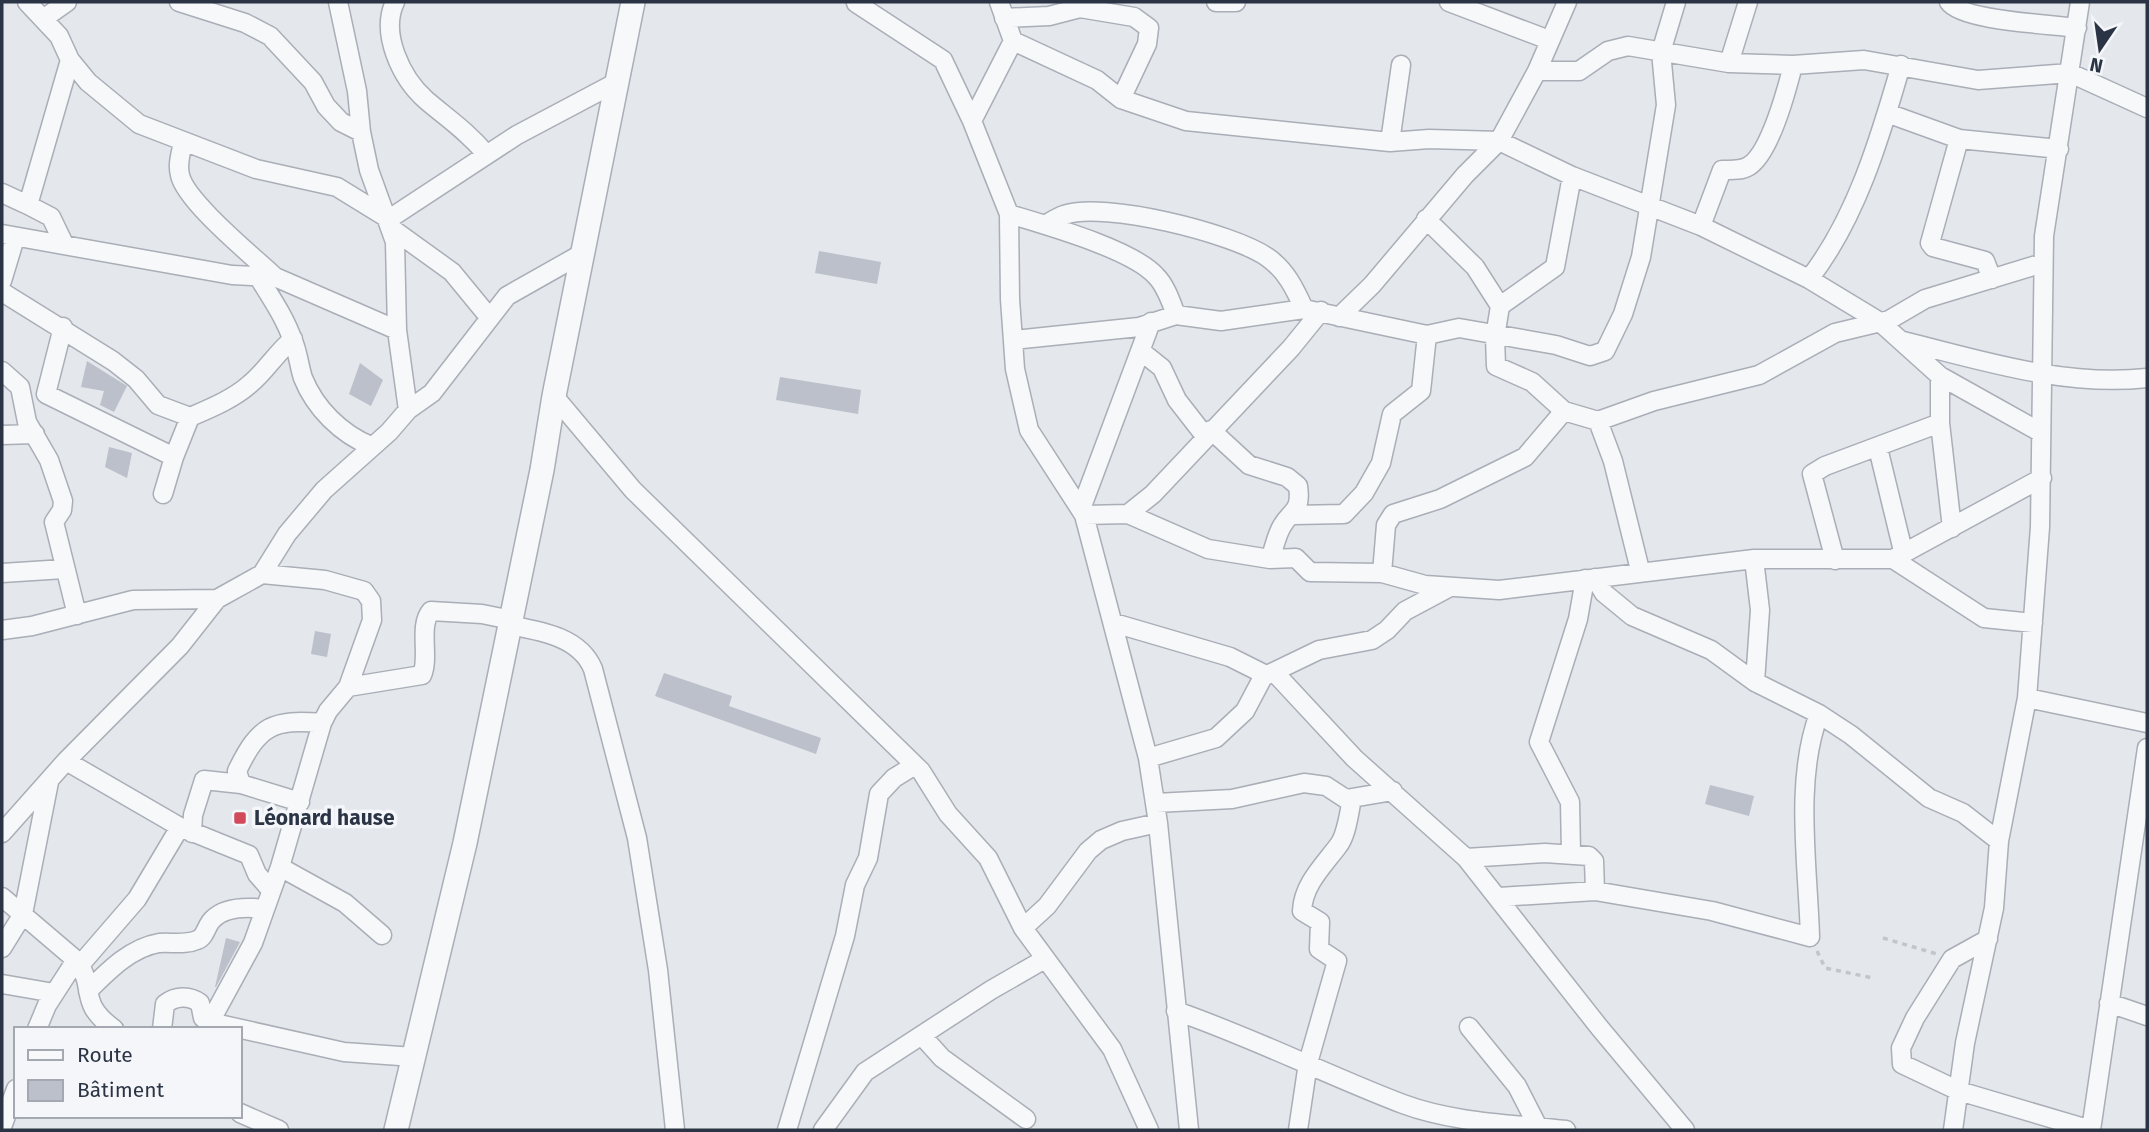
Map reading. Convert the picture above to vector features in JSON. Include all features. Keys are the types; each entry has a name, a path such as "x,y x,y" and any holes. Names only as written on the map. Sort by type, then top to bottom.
{"street":[{"path":"27,2 59,36 70,60 88,82 130,118 183,142 256,169 337,187 390,223 452,272 489,317"},
{"path":"43,19 67,2"},
{"path":"179,2 245,23 270,36 313,82 326,106 341,122 361,132"},
{"path":"338,2 357,91 361,132 369,170 390,223 398,277 397,330 408,410"},
{"path":"395,2 390,28 398,61 424,98 457,123 486,154"},
{"path":"396,1130 445,935 542,470 554,396 633,2"},
{"path":"1216,2 1236,2"},
{"path":"1449,2 1549,40"},
{"path":"1013,340 1139,327 1177,315 1221,321 1321,313 1427,335 1459,328 1494,337 1556,345 1590,356 1605,351 1623,314 1641,257 1666,105 1661,52 1676,2"},
{"path":"1729,64 1748,2"},
{"path":"1950,2 1954,8 1971,14 2077,27"},
{"path":"1953,1130 1965,1043 1988,939 1999,841 2027,698 2042,478 2040,432 2043,375 2040,323 2044,236 2080,2"},
{"path":"856,3 943,61 972,121 1009,214 1013,340 1020,400 1028,430 1057,478 1082,512 1114,623 1148,758 1156,803 1189,1130"},
{"path":"1128,514 1162,485 1321,313 1372,285 1426,219 1499,141 1537,71 1562,3"},
{"path":"1121,99 1147,44 1149,28 1134,18 1080,8 1049,16 1002,10 1013,41 1097,80 1121,99 1186,121 1390,142 1429,139 1499,141 1648,208 1701,226 1809,279 1880,322 1940,376 2040,432"},
{"path":"972,121 1013,41"},
{"path":"1537,71 1579,71 1608,51 1628,46 1729,64 1793,65 1864,60 1978,80 2070,73 2147,108"},
{"path":"29,205 70,60"},
{"path":"1390,142 1401,65"},
{"path":"1701,226 1722,170 1739,170 1751,166 1766,142 1782,109 1793,65"},
{"path":"1809,279 1838,236 1887,113 1901,65"},
{"path":"390,223 486,154 566,106 617,82"},
{"path":"1887,113 1959,139 2059,149"},
{"path":"1959,139 1930,243 1933,247 1985,261 1992,279"},
{"path":"183,142 179,168 182,181 267,278 293,339 303,378 315,399 330,419 359,441 371,446"},
{"path":"1500,306 1555,267 1572,176"},
{"path":"2,193 48,214 64,244"},
{"path":"1045,225 1064,214 1118,212 1215,236 1268,257 1321,313"},
{"path":"1009,214 1076,235 1145,266 1157,276 1177,315"},
{"path":"1426,219 1475,267 1500,306 1494,337 1496,366 1532,383 1564,411 1598,421 1654,401 1759,375 1835,333 1889,320 1925,299 2043,263"},
{"path":"2,281 8,236 267,278 397,330"},
{"path":"2,833 65,761 180,646 217,599 262,574 310,506 408,410 432,393 508,296 583,253"},
{"path":"2,292 63,327 129,373 158,405 190,417"},
{"path":"1082,512 1151,322"},
{"path":"47,394 63,327"},
{"path":"1294,515 1345,514 1359,500 1381,463 1392,414 1421,391 1427,335"},
{"path":"163,494 190,417 227,400 251,384 275,353 293,339"},
{"path":"1900,340 2043,375 2084,380 2147,378"},
{"path":"1142,352 1162,368 1177,400 1208,433 1249,464 1287,477 1298,486 1299,496 1294,515 1283,524 1270,559"},
{"path":"2,371 20,387 47,394 174,457"},
{"path":"1940,376 1940,423 1952,528"},
{"path":"20,387 27,422 47,455 63,501 62,510 54,522 77,615"},
{"path":"554,396 633,490 915,765 948,814 988,858 1023,928 1111,1049 1149,1130"},
{"path":"1382,573 1386,525 1393,514 1440,499 1525,457 1564,411"},
{"path":"1598,421 1612,461 1640,570"},
{"path":"1835,560 1812,474 1819,468 1940,423"},
{"path":"2,435 35,434"},
{"path":"1878,448 1898,555 1984,618 2033,623"},
{"path":"1082,512 1128,514 1190,543 1270,559 1297,558 1310,572 1382,573 1425,585 1499,590 1640,570 1754,559 1835,560 1898,555 2042,478"},
{"path":"1754,559 1760,610 1755,682"},
{"path":"2,573 64,569"},
{"path":"209,1022 253,943 280,867 323,723 328,711 348,687 372,620 371,601 364,592 312,578 262,574"},
{"path":"1590,578 1632,616 1711,650 1755,682 1819,714 1851,735 1894,773 1929,798 1963,813 1999,841"},
{"path":"1571,853 1570,802 1539,742 1590,578"},
{"path":"1148,758 1180,750 1196,741 1216,738 1245,711 1269,674 1319,650 1372,640 1387,631 1405,611 1453,586"},
{"path":"2,630 32,626 133,600 217,599"},
{"path":"348,687 422,675 427,648 425,624 431,611 482,614 510,622 556,636 588,657 637,838 658,970 675,1130"},
{"path":"1114,623 1230,657 1269,674 1354,758 1466,858 1599,1027 1685,1130"},
{"path":"2027,698 2147,723"},
{"path":"1499,897 1595,891 1712,911 1810,937 1805,770 1811,736 1819,714"},
{"path":"241,783 237,771 257,734 286,720 323,723"},
{"path":"1988,939 1952,959 1914,1018 1900,1057 1908,1069 1959,1091 2091,1130 2109,1003 2139,872 2147,748"},
{"path":"65,761 186,830 249,855 257,874 270,889"},
{"path":"787,1130 845,936 855,885 868,858 879,794 894,778 915,765"},
{"path":"2,948 23,914 50,779"},
{"path":"38,1027 54,993 78,962 137,899 186,830 204,780 241,783 268,795 300,802"},
{"path":"1156,803 1232,799 1304,783 1326,786 1339,795 1352,799 1393,791"},
{"path":"1298,1130 1308,1063 1337,961 1319,949 1320,922 1302,911 1303,899 1321,865 1339,846 1352,799"},
{"path":"1023,928 1046,906 1088,851 1101,839 1158,823"},
{"path":"1466,858 1571,853 1592,857 1595,891"},
{"path":"280,867 345,903 382,935"},
{"path":"2,897 78,962 96,1016 111,1027"},
{"path":"88,991 116,964 138,949 158,943 201,939 213,918 234,909 265,909"},
{"path":"822,1130 864,1072 923,1037 983,995 1045,959"},
{"path":"2,984 54,993"},
{"path":"162,1027 165,1004 179,997 197,1000 203,1018 209,1022 232,1027"},
{"path":"2109,1003 2147,1017"},
{"path":"1176,1011 1405,1104 1472,1119 1552,1129"},
{"path":"1469,1027 1552,1129"},
{"path":"242,1029 344,1052 414,1057"},
{"path":"923,1037 942,1058 1026,1119"},
{"path":"2,1127 14,1094"},
{"path":"247,1121 279,1130"}],"path":[{"path":"1810,937 1825,968 1872,978"},
{"path":"1883,938 1952,959"}],"building":[{"path":"819,251 881,262 877,284 815,273"},
{"path":"87,361 127,386 114,412 100,405 104,391 81,387"},
{"path":"360,363 383,380 371,406 349,394"},
{"path":"780,377 861,390 858,414 776,400"},
{"path":"109,447 132,453 127,478 105,467"},
{"path":"315,631 331,634 327,657 311,654"},
{"path":"664,673 732,696 729,706 821,738 816,754 655,696"},
{"path":"1710,785 1754,796 1749,816 1705,804"},
{"path":"226,938 240,942 215,987"}],"place":[{"name":"Léonard hause","path":"240,818"}]}
